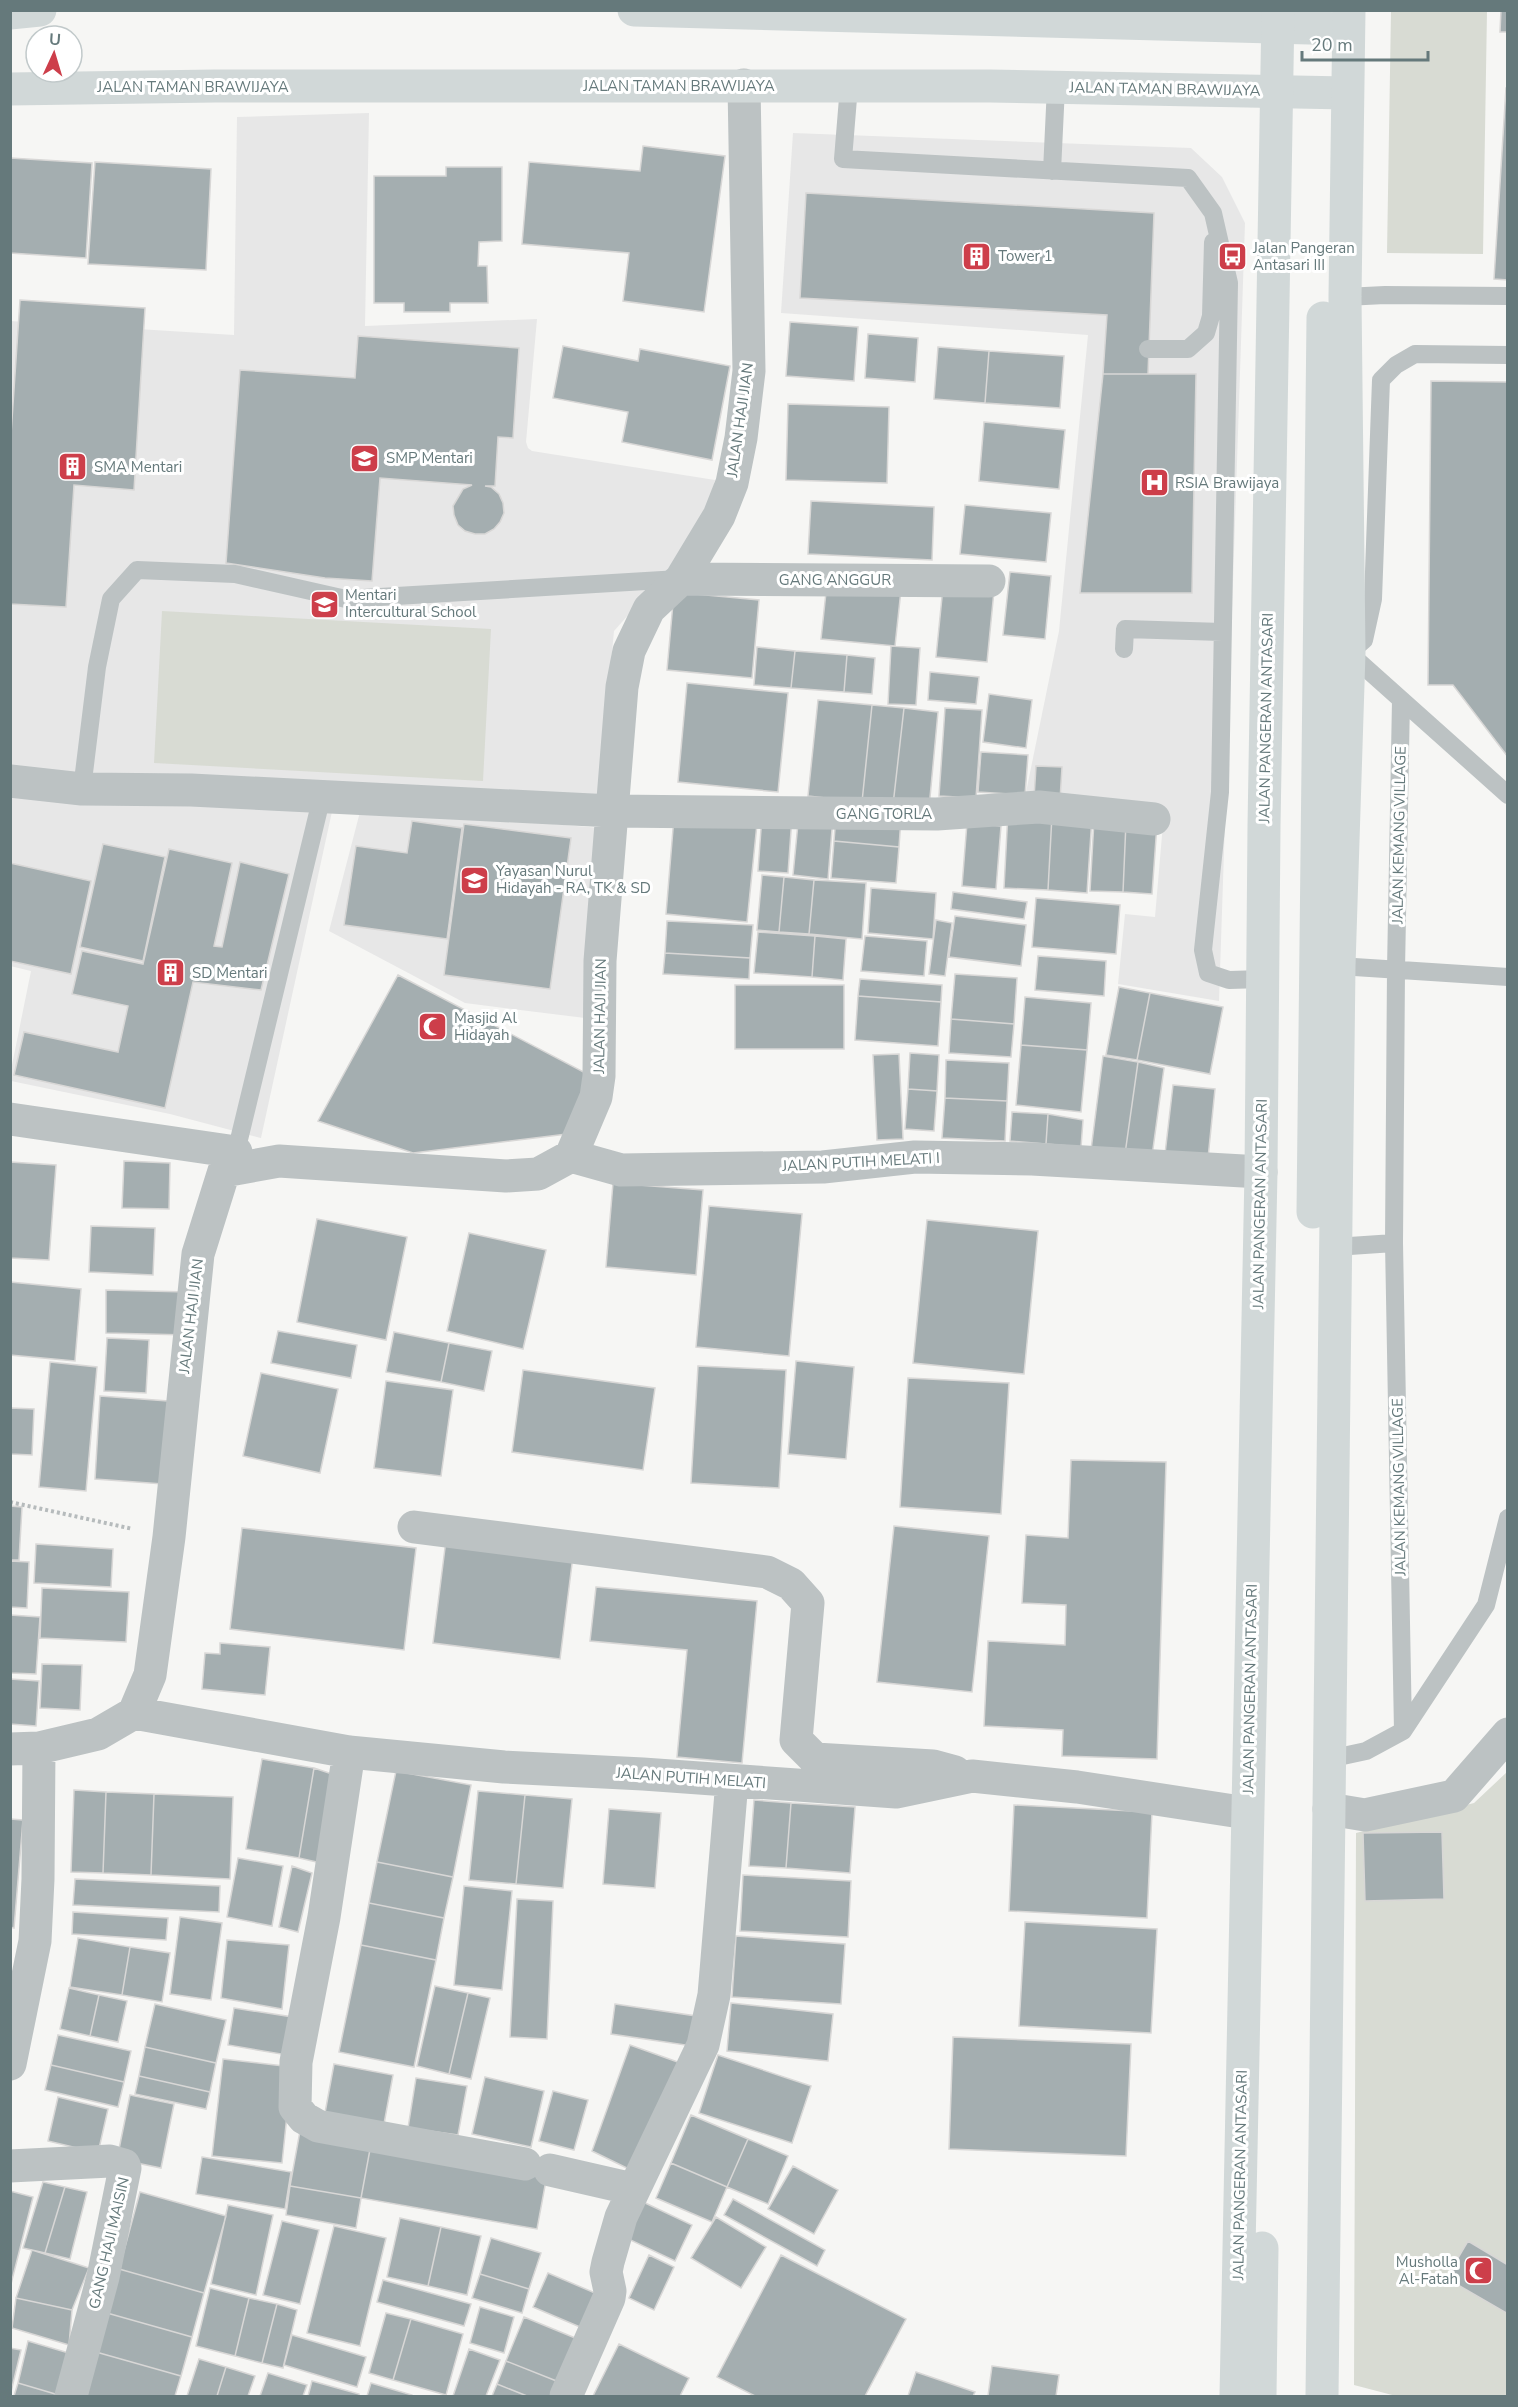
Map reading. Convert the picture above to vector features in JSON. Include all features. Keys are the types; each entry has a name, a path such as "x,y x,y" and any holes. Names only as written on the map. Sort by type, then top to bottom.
{"main road":[{"path":"10,13 40,10"},
{"path":"634,10 1341,17"},
{"path":"1260,2397 1272,1080 1280,650 1285,16"},
{"name":"JALAN PANGERAN ANTASARI","path":"1236,2397 1261,1172 1278,91 1285,16"},
{"path":"1320,2396 1339,966 1349,652 1345,297 1347,93 1341,17"},
{"path":"1320,2396 1311,1741 1314,1044 1341,17"},
{"name":"JALAN TAMAN BRAWIJAYA","path":"10,89 215,86 744,85 1056,87 1347,93"}],"street":[{"name":"JALAN HAJI JIAN","path":"571,1156 596,1097 599,1076 600,961 622,687 629,651 649,609 681,579 718,516 732,483 741,438 749,371 744,85"},
{"name":"GANG ANGGUR","path":"681,579 989,581"},
{"name":"GANG TORLA","path":"10,781 82,789 191,790 612,811 937,814 1039,807 1154,819"},
{"path":"10,1119 230,1161 279,1161 506,1176 538,1174 571,1156"},
{"name":"JALAN PUTIH MELATI I","path":"571,1156 621,1170 823,1167 915,1157 1032,1159 1261,1172"},
{"name":"JALAN HAJI JIAN","path":"134,1713 150,1675 169,1538 198,1254 230,1161"},
{"path":"414,1527 767,1572 791,1584 808,1603 796,1740 815,1759 933,1766 972,1776"},
{"path":"10,2064 14,2033 35,1941 25,1748 98,1734 134,1713"},
{"name":"JALAN PUTIH MELATI","path":"134,1713 349,1752 504,1767 896,1792 972,1776 1066,1786 1247,1813"},
{"path":"1329,1809 1365,1815 1454,1796 1508,1734"},
{"path":"349,1752 324,1917 296,2062 295,2107 310,2122 326,2128 537,2167 633,2189"},
{"path":"566,2397 609,2298 606,2272 608,2262 633,2189 703,2045 714,1995 732,1781"},
{"name":"GANG HAJI MAISIN","path":"10,2166 110,2160 124,2165 103,2277 72,2397"}],"lane":[{"path":"849,86 843,159 1188,178 1213,213 1229,283 1220,792 1203,950 1208,973 1229,980 1263,979"},
{"path":"1052,171 1056,87"},
{"path":"1148,349 1188,349 1206,333 1211,316 1213,213"},
{"path":"1345,297 1508,296"},
{"path":"1508,355 1415,354 1396,365 1381,380 1373,599 1365,640 1349,652 1508,795"},
{"path":"82,789 97,667 111,599 137,570 235,574 346,599 529,590 681,579"},
{"path":"1124,649 1125,629 1222,632"},
{"name":"JALAN KEMANG VILLAGE","path":"1401,700 1394,1243 1403,1731"},
{"path":"230,1161 322,796"},
{"path":"1339,966 1508,977"},
{"path":"1335,1247 1394,1243"},
{"path":"1329,1759 1366,1751 1403,1731 1486,1605 1508,1518"}],"path":[{"path":"10,1502 169,1538"}],"shaded area":[{"path":"1391,11 1487,11 1483,254 1387,253"},
{"name":"Mentari Intercultural School","path":"369,113 365,326 537,319 526,442 528,448 532,451 715,480 706,519 661,578 614,631 598,795 338,784 261,1138 170,1114 11,1081 11,1070 31,971 10,966 10,321 234,335 237,117"},
{"name":"RSIA Brawijaya","path":"793,133 1191,148 1222,177 1245,223 1219,1001 1118,984 1125,914 1155,917 1164,812 1024,802 1059,631 1088,335 781,313"},
{"path":"162,611 491,629 483,781 154,763"},
{"name":"Yayasan Nurul Hidayah - RA, TK & SD","path":"361,808 612,829 593,1019 465,1003 329,931"},
{"path":"1507,1772 1507,2396 1396,2396 1354,2385 1356,1833 1474,1803"}],"building":[{"path":"1501,10 1508,10 1508,32 1500,32"},
{"path":"1506,88 1508,88 1508,280 1494,279"},
{"path":"643,146 725,156 704,312 623,301 629,253 522,244 529,162 640,171"},
{"path":"10,158 92,163 86,258 10,253"},
{"path":"95,162 211,169 206,270 88,264"},
{"path":"446,167 502,167 502,241 479,242 478,266 487,266 488,303 450,303 450,312 404,312 404,303 374,303 374,176 446,176"},
{"name":"Tower 1","path":"806,193 1154,213 1148,374 1103,374 1107,315 800,298"},
{"name":"SMA Mentari","path":"20,300 145,308 134,490 74,485 66,607 10,604 10,449"},
{"path":"790,322 858,327 854,381 786,376"},
{"path":"868,334 918,338 915,382 865,378"},
{"name":"SMP Mentari","path":"358,336 519,348 513,438 498,437 495,486 485,486 491,487 499,494 503,503 504,513 500,522 485,534 465,531 458,525 453,506 463,489 472,485 380,478 372,581 325,578 226,563 240,370 355,378"},
{"path":"563,346 638,361 640,349 730,366 712,460 622,442 628,412 553,398"},
{"path":"938,347 989,351 985,403 934,399"},
{"path":"989,351 1064,356 1060,408 985,403"},
{"path":"1103,374 1196,374 1192,593 1080,593"},
{"path":"1431,381 1508,382 1508,757 1453,685 1428,685"},
{"path":"788,404 889,407 887,483 786,480"},
{"path":"984,422 1065,430 1059,489 979,481"},
{"path":"811,501 934,507 932,560 808,554"},
{"path":"965,505 1051,513 1046,562 960,554"},
{"path":"1010,572 1051,576 1045,639 1003,635"},
{"path":"827,583 901,590 895,646 821,639"},
{"path":"943,587 994,591 987,662 936,657"},
{"path":"674,592 759,600 752,678 667,670"},
{"path":"891,646 920,648 916,705 888,704"},
{"path":"757,647 795,651 791,688 754,685"},
{"path":"795,651 847,655 844,692 791,688"},
{"path":"847,655 875,658 872,694 844,692"},
{"path":"930,672 979,677 976,704 928,700"},
{"path":"687,683 788,693 778,792 678,782"},
{"path":"989,694 1032,700 1026,748 983,742"},
{"path":"818,700 872,705 862,802 808,796"},
{"path":"872,705 904,708 893,805 862,802"},
{"path":"904,708 938,712 929,808 893,805"},
{"path":"945,708 982,710 976,798 939,796"},
{"path":"981,752 1028,755 1025,795 978,792"},
{"path":"1036,766 1062,767 1060,800 1034,798"},
{"path":"1008,812 1052,815 1048,890 1004,888"},
{"path":"799,813 833,817 828,879 793,875"},
{"path":"758,814 747,922 666,914 674,817"},
{"path":"762,815 792,817 788,873 758,871"},
{"path":"1052,815 1092,817 1087,893 1048,890"},
{"path":"836,816 901,818 899,847 834,841"},
{"path":"1094,820 1126,822 1123,892 1090,891"},
{"path":"412,821 462,828 447,939 344,925 356,846 407,853"},
{"path":"1126,822 1157,824 1152,894 1123,892"},
{"path":"967,823 1001,826 996,889 962,886"},
{"path":"464,824 571,838 550,989 444,975"},
{"path":"834,841 899,847 896,883 831,878"},
{"path":"103,844 165,857 143,961 80,947"},
{"name":"SD Mentari","path":"169,849 232,863 214,946 222,947 240,862 289,874 261,990 193,982 165,1108 14,1075 24,1032 118,1052 128,1006 72,994 82,951 143,964"},
{"path":"10,863 91,881 71,974 10,961"},
{"path":"762,875 784,877 779,932 757,930"},
{"path":"784,877 814,880 809,934 779,932"},
{"path":"814,880 866,883 862,939 809,934"},
{"path":"871,888 936,893 933,939 868,933"},
{"path":"953,892 1027,902 1024,919 951,909"},
{"path":"1036,898 1120,905 1116,954 1032,947"},
{"path":"955,916 1026,925 1021,966 949,957"},
{"path":"936,920 952,923 945,976 929,974"},
{"path":"667,921 753,925 750,958 665,953"},
{"path":"758,932 815,936 812,977 754,973"},
{"path":"815,936 846,939 843,980 812,977"},
{"path":"865,936 927,941 924,976 861,971"},
{"path":"665,953 750,958 749,979 663,974"},
{"path":"1038,956 1106,961 1104,996 1035,990"},
{"path":"955,974 1017,978 1014,1024 951,1019"},
{"name":"Masjid Al Hidayah","path":"398,975 597,1079 567,1134 413,1153 318,1121"},
{"path":"860,979 942,985 941,1002 858,996"},
{"path":"735,985 844,985 844,1049 735,1049"},
{"path":"1119,987 1150,993 1137,1060 1106,1055"},
{"path":"1150,993 1223,1007 1210,1074 1137,1060"},
{"path":"858,996 941,1002 938,1046 855,1040"},
{"path":"1025,997 1091,1003 1087,1050 1021,1045"},
{"path":"951,1019 1014,1024 1011,1057 949,1053"},
{"path":"1021,1045 1087,1050 1081,1112 1016,1105"},
{"path":"910,1053 939,1055 937,1091 908,1089"},
{"path":"899,1054 903,1139 877,1140 873,1055"},
{"path":"1103,1056 1138,1062 1125,1154 1091,1150"},
{"path":"946,1060 1009,1063 1007,1101 945,1098"},
{"path":"1138,1062 1164,1068 1152,1156 1125,1154"},
{"path":"1173,1085 1215,1089 1208,1158 1165,1154"},
{"path":"908,1089 937,1091 934,1131 905,1129"},
{"path":"945,1098 1007,1101 1005,1141 942,1138"},
{"path":"1012,1112 1048,1114 1046,1144 1010,1141"},
{"path":"1048,1114 1083,1120 1081,1147 1046,1144"},
{"path":"124,1161 170,1163 169,1209 122,1208"},
{"path":"10,1162 56,1165 49,1260 10,1258"},
{"path":"613,1183 703,1190 696,1275 606,1267"},
{"path":"709,1206 802,1214 789,1356 696,1347"},
{"path":"317,1219 407,1237 386,1340 297,1322"},
{"path":"927,1220 1038,1231 1024,1374 913,1363"},
{"path":"91,1226 155,1228 153,1275 89,1272"},
{"path":"469,1233 546,1250 523,1349 447,1331"},
{"path":"10,1282 81,1289 75,1361 10,1355"},
{"path":"106,1290 188,1292 187,1335 106,1333"},
{"path":"278,1331 357,1345 351,1378 271,1363"},
{"path":"394,1332 449,1343 441,1382 386,1372"},
{"path":"107,1338 149,1340 146,1393 104,1391"},
{"path":"449,1343 492,1351 484,1391 441,1382"},
{"path":"796,1361 854,1367 846,1459 788,1454"},
{"path":"50,1362 97,1367 86,1491 39,1487"},
{"path":"698,1366 786,1370 779,1488 691,1483"},
{"path":"523,1370 655,1388 643,1470 512,1452"},
{"path":"261,1373 338,1389 320,1473 243,1456"},
{"path":"908,1378 1009,1383 1001,1514 900,1507"},
{"path":"386,1381 453,1390 441,1476 374,1468"},
{"path":"100,1396 168,1401 163,1484 95,1479"},
{"path":"10,1408 34,1409 32,1455 10,1454"},
{"path":"1071,1460 1166,1462 1157,1759 1062,1756 1063,1730 984,1726 988,1641 1065,1645 1066,1605 1022,1603 1026,1535 1068,1538"},
{"path":"10,1506 22,1507 19,1560 10,1560"},
{"path":"894,1526 989,1536 972,1692 877,1682"},
{"path":"242,1528 416,1548 404,1650 230,1629"},
{"path":"446,1540 573,1556 560,1659 433,1643"},
{"path":"36,1544 113,1549 111,1587 34,1583"},
{"path":"10,1561 29,1562 27,1608 10,1607"},
{"path":"596,1587 757,1601 742,1763 677,1757 687,1650 590,1641"},
{"path":"42,1588 129,1592 126,1642 40,1638"},
{"path":"10,1615 40,1617 36,1674 10,1673"},
{"path":"220,1643 270,1647 265,1695 202,1689 205,1653 220,1654"},
{"path":"42,1664 82,1665 80,1710 40,1708"},
{"path":"10,1679 39,1681 36,1726 10,1724"},
{"path":"262,1759 314,1768 299,1858 246,1849"},
{"path":"314,1768 335,1775 321,1863 299,1858"},
{"path":"396,1771 471,1785 453,1877 377,1862"},
{"path":"74,1790 106,1792 103,1873 71,1872"},
{"path":"478,1791 525,1795 516,1884 469,1880"},
{"path":"106,1792 154,1794 151,1875 103,1873"},
{"path":"154,1794 233,1797 230,1879 151,1875"},
{"path":"525,1795 572,1799 563,1888 516,1884"},
{"path":"754,1800 791,1803 786,1868 749,1866"},
{"path":"791,1803 855,1807 850,1873 786,1868"},
{"path":"1014,1805 1152,1812 1147,1918 1009,1911"},
{"path":"609,1809 661,1813 655,1888 603,1884"},
{"path":"10,1819 23,1820 14,1928 10,1927"},
{"path":"1442,1832 1444,1899 1365,1901 1363,1833"},
{"path":"238,1858 283,1866 272,1926 227,1917"},
{"path":"377,1862 453,1877 444,1918 369,1903"},
{"path":"292,1866 312,1873 298,1932 279,1927"},
{"path":"743,1875 851,1881 848,1937 740,1931"},
{"path":"75,1879 220,1886 219,1912 73,1905"},
{"path":"464,1886 512,1891 502,1990 454,1985"},
{"path":"517,1899 553,1901 547,2039 510,2037"},
{"path":"369,1903 444,1918 436,1960 361,1945"},
{"path":"73,1912 168,1918 166,1940 72,1934"},
{"path":"180,1917 222,1923 211,2000 170,1994"},
{"path":"1025,1922 1157,1929 1151,2033 1019,2026"},
{"path":"736,1936 845,1944 841,2004 732,1997"},
{"path":"78,1938 130,1947 122,1995 70,1987"},
{"path":"227,1940 289,1945 282,2009 221,1998"},
{"path":"361,1945 436,1960 414,2067 339,2052"},
{"path":"130,1947 170,1953 162,2002 122,1995"},
{"path":"435,1986 468,1993 449,2074 417,2066"},
{"path":"69,1988 99,1995 90,2036 60,2029"},
{"path":"468,1993 490,1998 471,2079 449,2074"},
{"path":"99,1995 127,2001 118,2042 90,2036"},
{"path":"731,2003 833,2014 828,2061 727,2051"},
{"path":"155,2004 226,2020 216,2063 145,2047"},
{"path":"615,2004 696,2016 692,2046 611,2034"},
{"path":"234,2008 299,2018 293,2056 228,2045"},
{"path":"58,2035 131,2051 124,2082 51,2065"},
{"path":"953,2037 1131,2044 1126,2156 949,2149"},
{"path":"630,2045 686,2065 635,2172 592,2151"},
{"path":"145,2047 216,2063 210,2092 139,2076"},
{"path":"718,2055 811,2086 792,2143 699,2113"},
{"path":"223,2059 292,2067 282,2163 212,2156"},
{"path":"334,2064 393,2075 384,2124 325,2113"},
{"path":"51,2065 124,2082 118,2107 45,2090"},
{"path":"139,2076 210,2092 206,2109 135,2094"},
{"path":"485,2077 544,2091 531,2147 472,2134"},
{"path":"416,2078 467,2086 458,2135 408,2128"},
{"path":"553,2091 588,2100 574,2150 539,2141"},
{"path":"130,2095 174,2104 161,2168 117,2159"},
{"path":"58,2097 108,2109 98,2153 48,2141"},
{"path":"691,2115 748,2139 727,2187 671,2163"},
{"path":"300,2131 371,2144 361,2198 290,2186"},
{"path":"748,2139 788,2156 768,2204 727,2187"},
{"path":"371,2144 547,2175 537,2229 361,2198"},
{"path":"202,2157 291,2172 285,2209 196,2194"},
{"path":"671,2163 727,2187 712,2222 656,2198"},
{"path":"793,2166 838,2190 814,2234 768,2209"},
{"path":"43,2182 65,2187 45,2253 23,2248"},
{"path":"290,2186 361,2198 356,2228 286,2215"},
{"path":"65,2187 87,2192 70,2259 45,2253"},
{"path":"10,2191 33,2197 10,2288"},
{"path":"140,2192 226,2216 204,2293 119,2269"},
{"path":"733,2199 825,2250 817,2266 724,2215"},
{"path":"641,2201 692,2225 675,2261 624,2237"},
{"path":"228,2205 273,2215 256,2295 211,2284"},
{"path":"716,2217 766,2247 741,2288 691,2258"},
{"path":"400,2218 441,2227 428,2286 387,2277"},
{"path":"282,2221 319,2230 300,2304 263,2295"},
{"path":"334,2226 386,2238 360,2346 307,2333"},
{"path":"441,2227 481,2236 467,2295 428,2286"},
{"path":"491,2238 541,2253 529,2289 480,2274"},
{"name":"Musholla Al-Fatah","path":"1468,2241 1508,2265 1508,2314 1446,2278"},
{"path":"32,2250 89,2268 72,2310 16,2298"},
{"path":"649,2255 674,2267 654,2310 629,2298"},
{"path":"781,2255 906,2319 865,2396 755,2396 717,2377"},
{"path":"119,2269 204,2293 192,2337 107,2313"},
{"path":"548,2273 602,2296 587,2330 533,2307"},
{"path":"480,2274 529,2289 522,2313 472,2298"},
{"path":"383,2280 471,2304 464,2326 377,2302"},
{"path":"210,2288 249,2298 235,2356 196,2346"},
{"path":"16,2298 72,2310 69,2345 12,2328"},
{"path":"249,2298 277,2304 262,2363 235,2356"},
{"path":"277,2304 297,2310 283,2368 262,2363"},
{"path":"480,2307 514,2317 504,2353 470,2343"},
{"path":"107,2313 192,2337 181,2376 96,2352"},
{"path":"386,2313 411,2319 393,2380 369,2373"},
{"path":"524,2317 580,2340 564,2384 506,2361"},
{"path":"411,2319 463,2334 446,2395 393,2380"},
{"path":"292,2335 366,2357 357,2387 284,2365"},
{"path":"28,2341 72,2354 62,2396 18,2383"},
{"path":"619,2344 689,2378 680,2396 593,2396"},
{"path":"10,2348 21,2350 11,2392 10,2392"},
{"path":"469,2349 500,2360 486,2396 453,2396"},
{"path":"96,2352 181,2376 175,2396 83,2396"},
{"path":"199,2359 226,2367 217,2396 187,2396"},
{"path":"506,2361 564,2384 558,2396 527,2396 497,2384"},
{"path":"992,2366 1059,2375 1056,2396 988,2396"},
{"path":"226,2367 255,2376 248,2396 217,2396"},
{"path":"916,2372 975,2392 973,2396 908,2396"},
{"path":"268,2373 307,2385 303,2396 260,2396"},
{"path":"312,2381 359,2394 359,2396 308,2396"},
{"path":"18,2383 62,2396 14,2396"},
{"path":"371,2383 412,2395 412,2396 367,2396"},
{"path":"497,2384 527,2396 492,2396"}],"place":[{"name":"Tower 1","path":"977,256"},
{"name":"Jalan Pangeran Antasari III","path":"1232,257"},
{"name":"SMP Mentari","path":"365,458"},
{"name":"SMA Mentari","path":"73,467"},
{"name":"RSIA Brawijaya","path":"1154,483"},
{"name":"Mentari Intercultural School","path":"324,604"},
{"name":"Yayasan Nurul Hidayah - RA, TK & SD","path":"475,880"},
{"name":"SD Mentari","path":"171,973"},
{"name":"Masjid Al Hidayah","path":"433,1027"},
{"name":"Musholla Al-Fatah","path":"1479,2271"}]}
